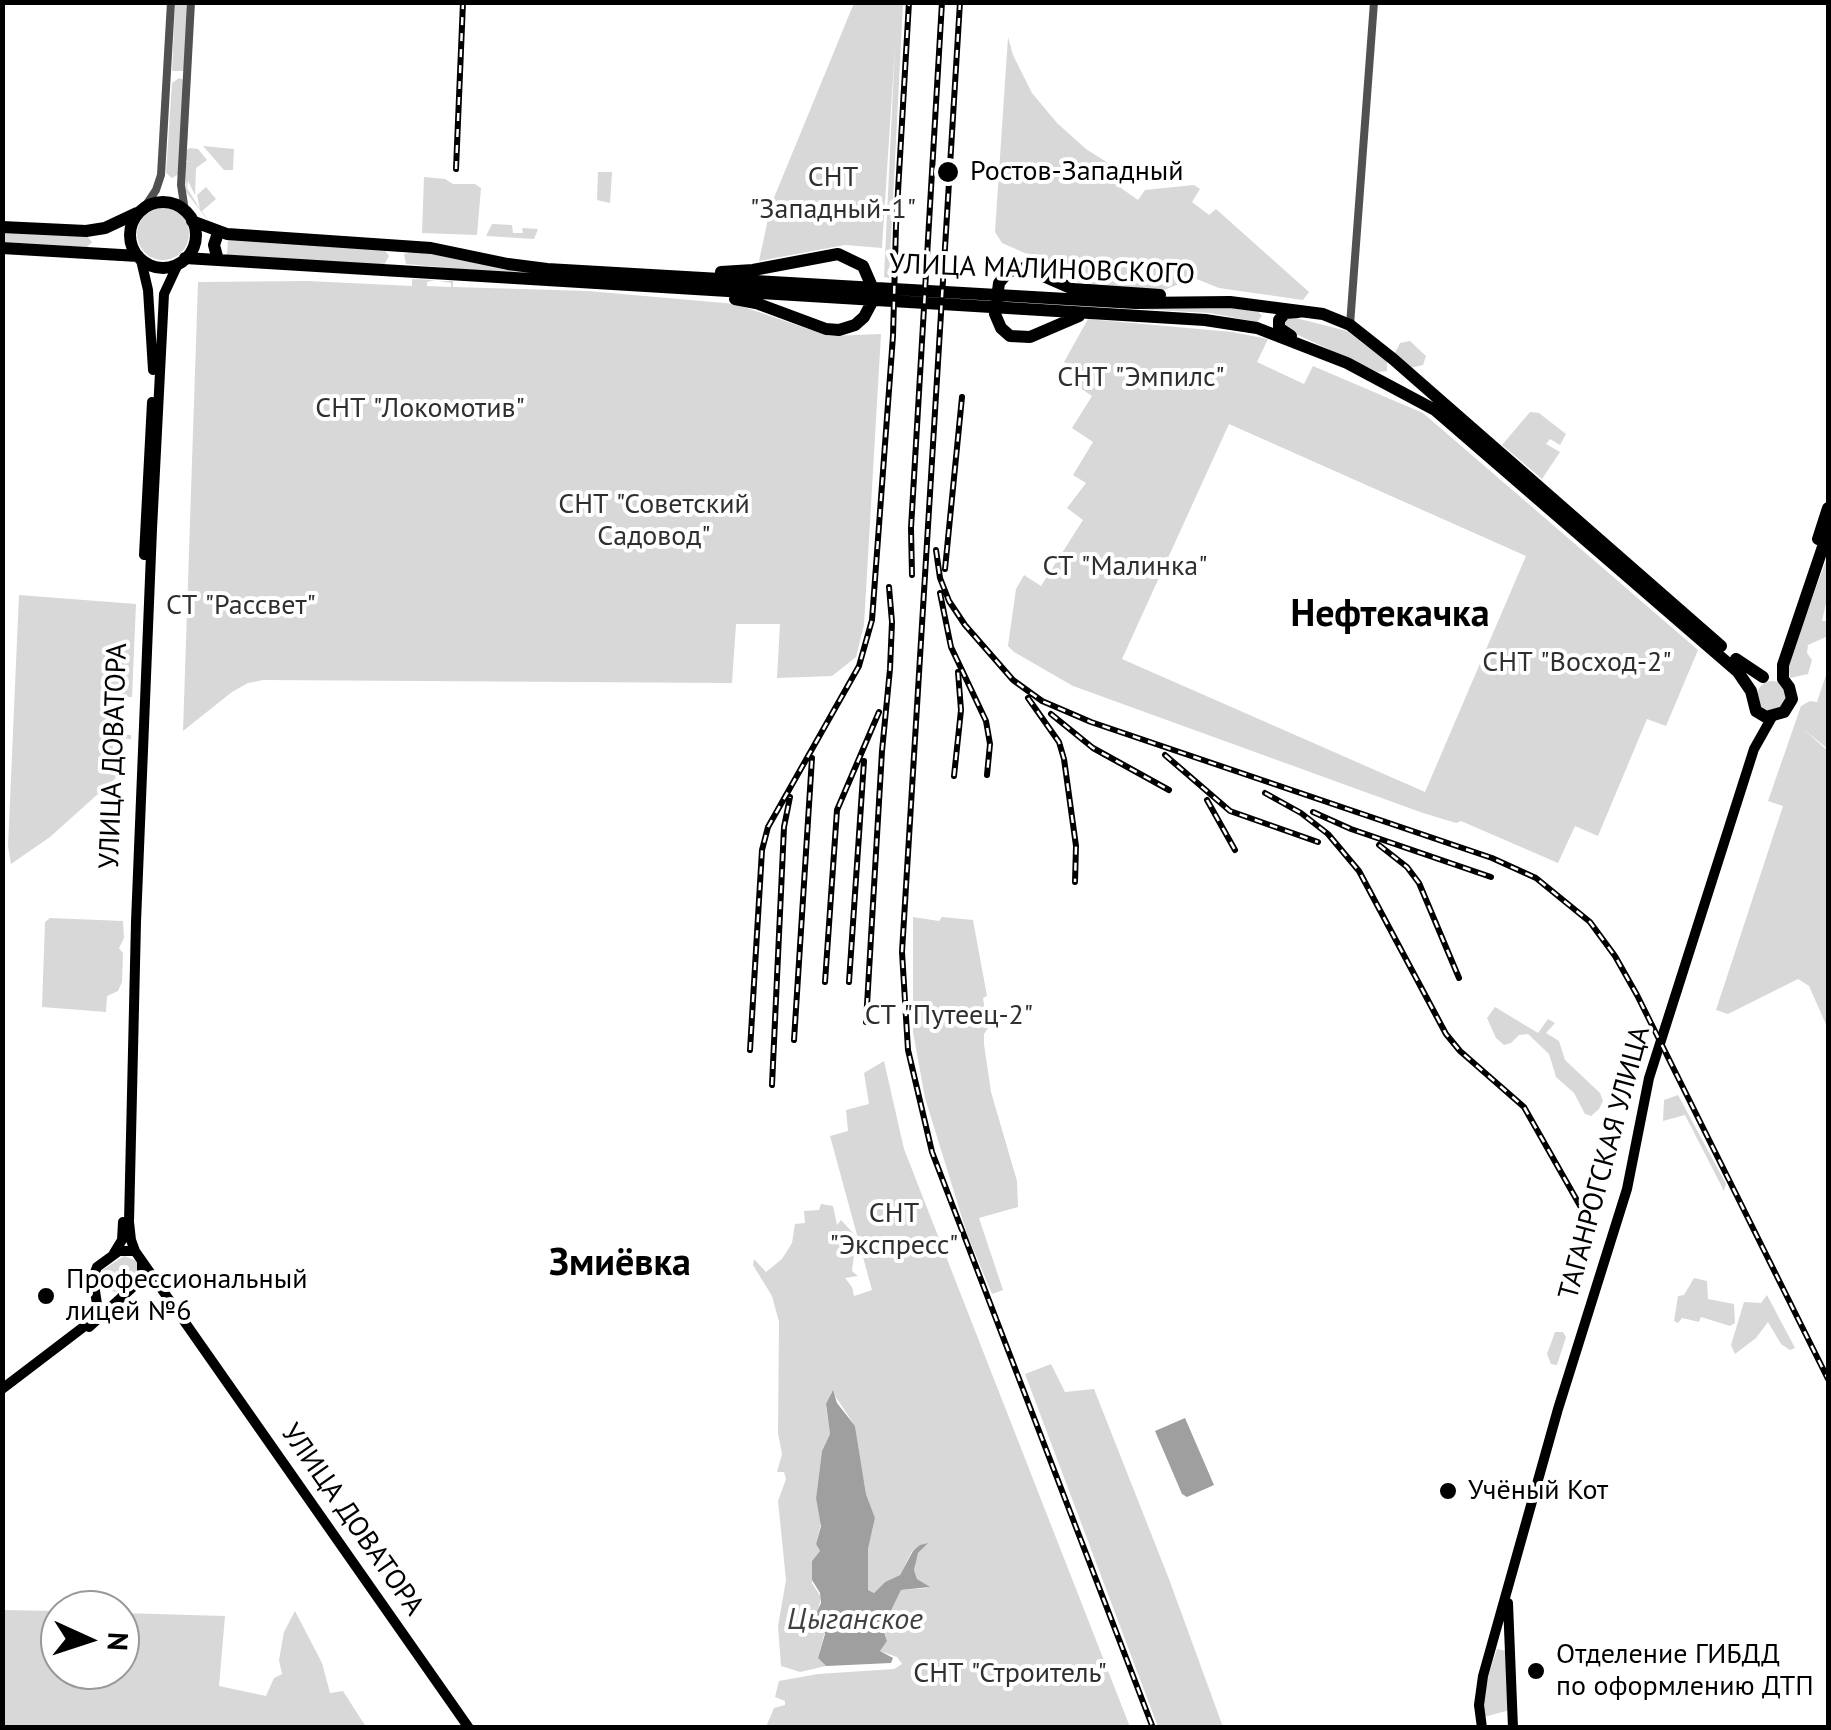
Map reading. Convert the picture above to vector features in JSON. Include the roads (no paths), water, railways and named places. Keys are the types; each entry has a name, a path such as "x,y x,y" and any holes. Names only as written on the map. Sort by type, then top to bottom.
{"highway":[{"path":"2,227 94,230 165,202 189,216 195,241 182,261 160,268 140,258 2,248"},
{"path":"140,258 130,238 132,224 141,210"},
{"name":"УЛИЦА МАЛИНОВСКОГО","path":"189,216 218,233 406,246 529,267 684,283"},
{"path":"90,254 95,245 94,230"},
{"path":"218,233 214,246 218,260"},
{"path":"385,270 392,258 386,244"},
{"path":"405,271 400,257 406,246"},
{"path":"838,254 863,266 873,296 860,321 832,330 756,303 699,294 684,283 700,273 752,270 838,254"},
{"name":"УЛИЦА МАЛИНОВСКОГО","path":"182,261 1007,302 1230,302 1316,312 1350,326 1393,359 1744,666 1765,677"},
{"path":"1091,313 1030,337 1016,338 997,320 996,288 1010,271 1025,268 1073,288 1168,296 1186,302"},
{"name":"УЛИЦА МАЛИНОВСКОГО","path":"1007,302 1257,328 1380,379 1435,410 1478,445 1738,672 1751,692"},
{"path":"1225,322 1256,325 1265,318 1261,308 1230,302"},
{"path":"1313,348 1286,334 1278,323 1288,312 1316,312"},
{"path":"1380,379 1393,372 1393,359"},
{"path":"1828,508 1776,665 1751,692 1756,710 1772,717 1784,712 1792,700 1783,679 1783,665 1828,532"},
{"path":"1765,677 1783,679"}],"main road":[{"name":"УЛИЦА ДОВАТОРА","path":"114,1253 122,1236 134,767 154,362 148,290 140,258"},
{"name":"УЛИЦА ДОВАТОРА","path":"182,261 164,294 138,866 129,1217 139,1256 469,1728"},
{"path":"148,290 158,287 164,294"},
{"name":"ТАГАНРОГСКАЯ УЛИЦА","path":"1754,748 1756,710"},
{"name":"ТАГАНРОГСКАЯ УЛИЦА","path":"1513,1728 1508,1652 1502,1632 1507,1592 1558,1409 1627,1189 1647,1083 1754,748 1772,717"},
{"path":"114,1253 139,1256 142,1274 134,1286 92,1324 2,1392 90,1322 97,1290 93,1273 114,1253"},
{"path":"134,1286 146,1284 162,1289"},
{"path":"97,1290 107,1295 123,1295"},
{"name":"ТАГАНРОГСКАЯ УЛИЦА","path":"1482,1728 1480,1699 1490,1652 1502,1632"},
{"path":"1490,1652 1500,1647 1508,1652"}],"street":[{"path":"141,210 161,176 170,2"},
{"path":"189,216 182,174 190,2"},
{"path":"1350,326 1374,2"},
{"path":"167,80 178,74 187,81"},
{"path":"161,176 172,181 182,174"}],"water":[{"name":"Цыганское","path":"833,1390 837,1403 855,1426 866,1494 875,1518 868,1549 868,1590 874,1593 900,1575 913,1551 928,1543 918,1553 914,1570 917,1579 930,1587 901,1590 886,1621 887,1641 880,1651 893,1658 891,1663 826,1666 818,1658 825,1634 816,1614 821,1603 812,1580 812,1561 820,1551 816,1544 821,1526 816,1498 822,1451 830,1434 826,1404"},
{"path":"1185,1418 1214,1485 1187,1497 1182,1494 1155,1431"}],"railway":[{"path":"456,169 463,2"},
{"path":"750,1050 762,850 768,827 859,666 872,620 893,336 909,2"},
{"path":"912,575 911,528 942,2"},
{"path":"960,2 902,952 908,1050 932,1152 1153,1728"},
{"path":"945,569 962,397"},
{"path":"936,550 940,578 965,625 1013,680 1042,701 1091,722 1492,858 1536,878 1590,922 1637,995 1828,1379"},
{"path":"866,1022 890,669 889,587"},
{"path":"940,593 951,647 986,721 990,744 987,775"},
{"path":"954,776 961,710 958,672"},
{"path":"1028,698 1059,742 1064,759 1076,846 1075,882"},
{"path":"825,982 837,810 879,712"},
{"path":"1051,714 1093,748 1169,790"},
{"path":"1165,755 1230,811 1318,842"},
{"path":"794,1040 812,758"},
{"path":"849,982 864,761"},
{"path":"1265,793 1328,834 1359,871 1446,1034 1524,1107 1583,1211"},
{"path":"772,1085 784,827 790,797"},
{"path":"1207,800 1235,850"},
{"path":"1313,812 1491,877"},
{"path":"1379,845 1407,867 1419,883 1459,978"}],"place":[{"name":"Ростов-Западный","path":"948,172"},
{"name":"Профессиональный лицей №6","path":"46,1296"},
{"name":"Учёный Кот","path":"1448,1491"},
{"name":"Отделение ГИБДД по оформлению ДТП","path":"1536,1671"}],"district":[{"name":"Нефтекачка","path":"1390,615"},
{"name":"Змиёвка","path":"620,1264"}],"park label":[{"name":"СНТ \"Западный-1\"","path":"833,194"},
{"name":"СНТ \"Эмпилс\"","path":"1141,378"},
{"name":"СНТ \"Локомотив\"","path":"420,409"},
{"name":"СНТ \"Советский Садовод\"","path":"654,521"},
{"name":"СТ \"Малинка\"","path":"1125,567"},
{"name":"СТ \"Рассвет\"","path":"241,606"},
{"name":"СНТ \"Восход-2\"","path":"1577,663"},
{"name":"СТ \"Путеец-2\"","path":"949,1016"},
{"name":"СНТ \"Экспресс\"","path":"894,1230"},
{"name":"СНТ \"Строитель\"","path":"1010,1674"}]}
